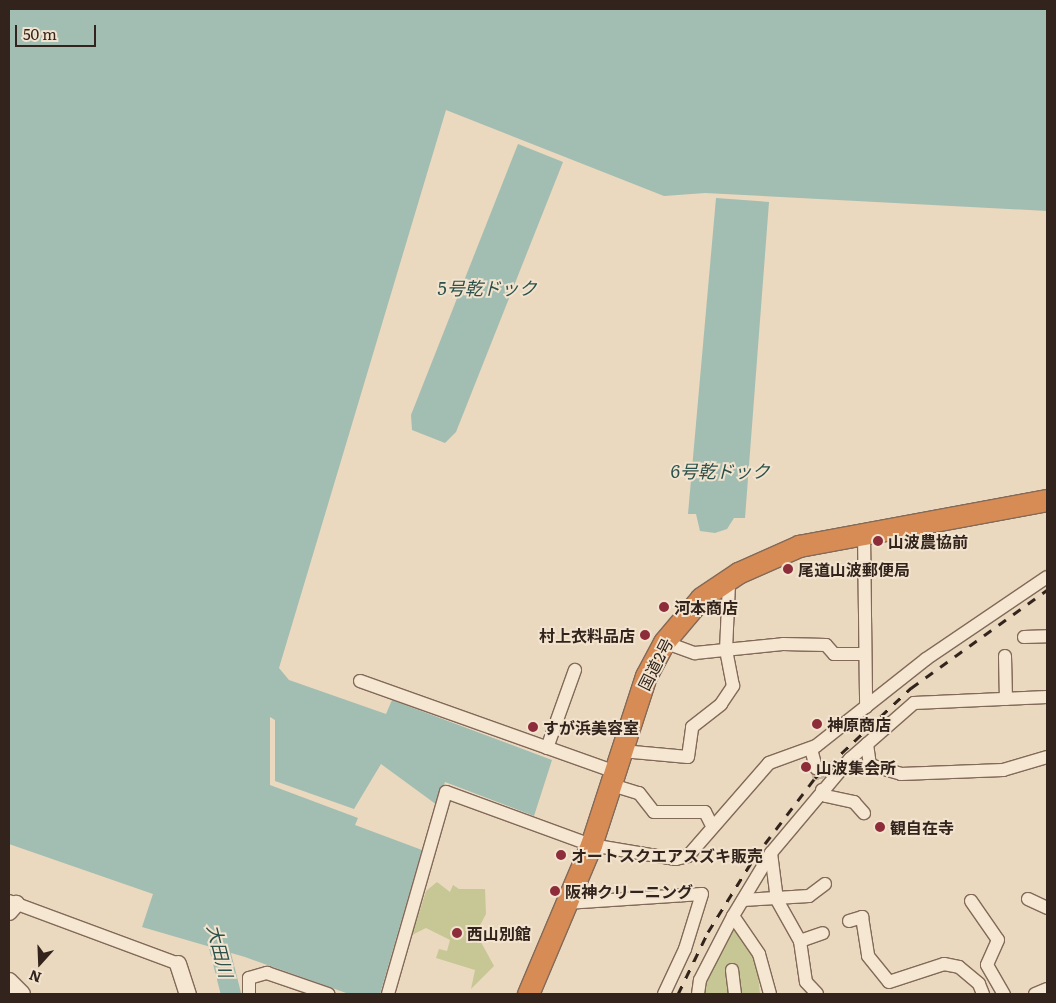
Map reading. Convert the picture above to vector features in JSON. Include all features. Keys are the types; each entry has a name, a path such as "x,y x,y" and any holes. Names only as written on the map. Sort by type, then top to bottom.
{"highway":[{"name":"国道2号","path":"528,994 591,845 646,676 664,642 687,612 719,585 792,549 864,533 1047,500"}],"street":[{"path":"864,533 863,654 866,707"},
{"path":"388,994 446,792 591,845 676,859 688,856 712,824 769,762 811,749 866,707 1047,577"},
{"path":"622,751 688,758 692,728 721,704 733,686 726,650 729,585 719,585"},
{"path":"1024,637 1047,636"},
{"path":"664,642 695,654 726,650 826,645 834,654 863,654"},
{"path":"1005,656 1006,699"},
{"path":"548,748 575,670"},
{"path":"360,680 548,748 614,779 639,794 654,812 705,812 712,824"},
{"path":"698,994 700,980 733,916 771,853 822,790 867,744 914,703 1047,697"},
{"path":"867,744 870,766 902,774 1003,770 1047,757"},
{"path":"811,749 816,768"},
{"path":"822,790 826,796 854,802 864,813"},
{"path":"771,853 777,900 800,941 806,982 817,994"},
{"path":"742,900 777,900 809,896 825,884"},
{"path":"566,903 702,894 685,949 664,994"},
{"path":"1028,899 1047,908"},
{"path":"971,901 998,940 987,965 1004,994"},
{"path":"11,906 178,964 188,994"},
{"path":"733,916 759,954 763,975 770,994"},
{"path":"849,921 862,917 868,956 889,982 944,964 959,967 979,984 983,994"},
{"path":"800,941 822,933"},
{"path":"731,994 732,970 736,994"},
{"path":"249,994 249,978 267,973 328,994"},
{"path":"763,975 763,994"},
{"path":"9,981 22,994"},
{"path":"1035,994 1047,989"}],"green space":[{"path":"437,882 450,892 453,885 459,889 485,889 486,914 476,933 494,966 471,989 475,970 436,958 439,949 447,951 450,940 426,928 412,935 426,891"},
{"path":"727,931 739,931 756,955 760,994 701,994"}],"water":[{"path":"9,9 1047,9 1047,211 705,193 664,196 446,110 279,668 289,680 386,714 392,700 552,760 534,816 445,782 437,805 381,764 354,809 275,781 275,720 270,717 270,785 358,818 355,825 422,850 380,994 349,994 245,957 142,927 153,894 9,844"},
{"name":"5号乾ドック","path":"518,144 563,162 456,432 445,443 412,430 411,415"},
{"name":"6号乾ドック","path":"716,198 769,202 745,518 734,518 727,529 715,533 700,531 696,514 688,514"}],"waterway":[{"name":"大田川","path":"213,923 231,994"}],"tunnel":[{"path":"816,768 822,790"}],"railway":[{"path":"678,994 708,932 754,858 815,778 911,688 1047,590"}],"place":[{"name":"山波農協前","path":"878,541"},
{"name":"尾道山波郵便局","path":"788,569"},
{"name":"河本商店","path":"664,607"},
{"name":"村上衣料品店","path":"645,635"},
{"name":"神原商店","path":"817,724"},
{"name":"すが浜美容室","path":"533,727"},
{"name":"山波集会所","path":"806,767"},
{"name":"観自在寺","path":"880,827"},
{"name":"オートスクエアスズキ販売","path":"561,855"},
{"name":"阪神クリーニング","path":"555,891"},
{"name":"西山別館","path":"457,933"}]}
